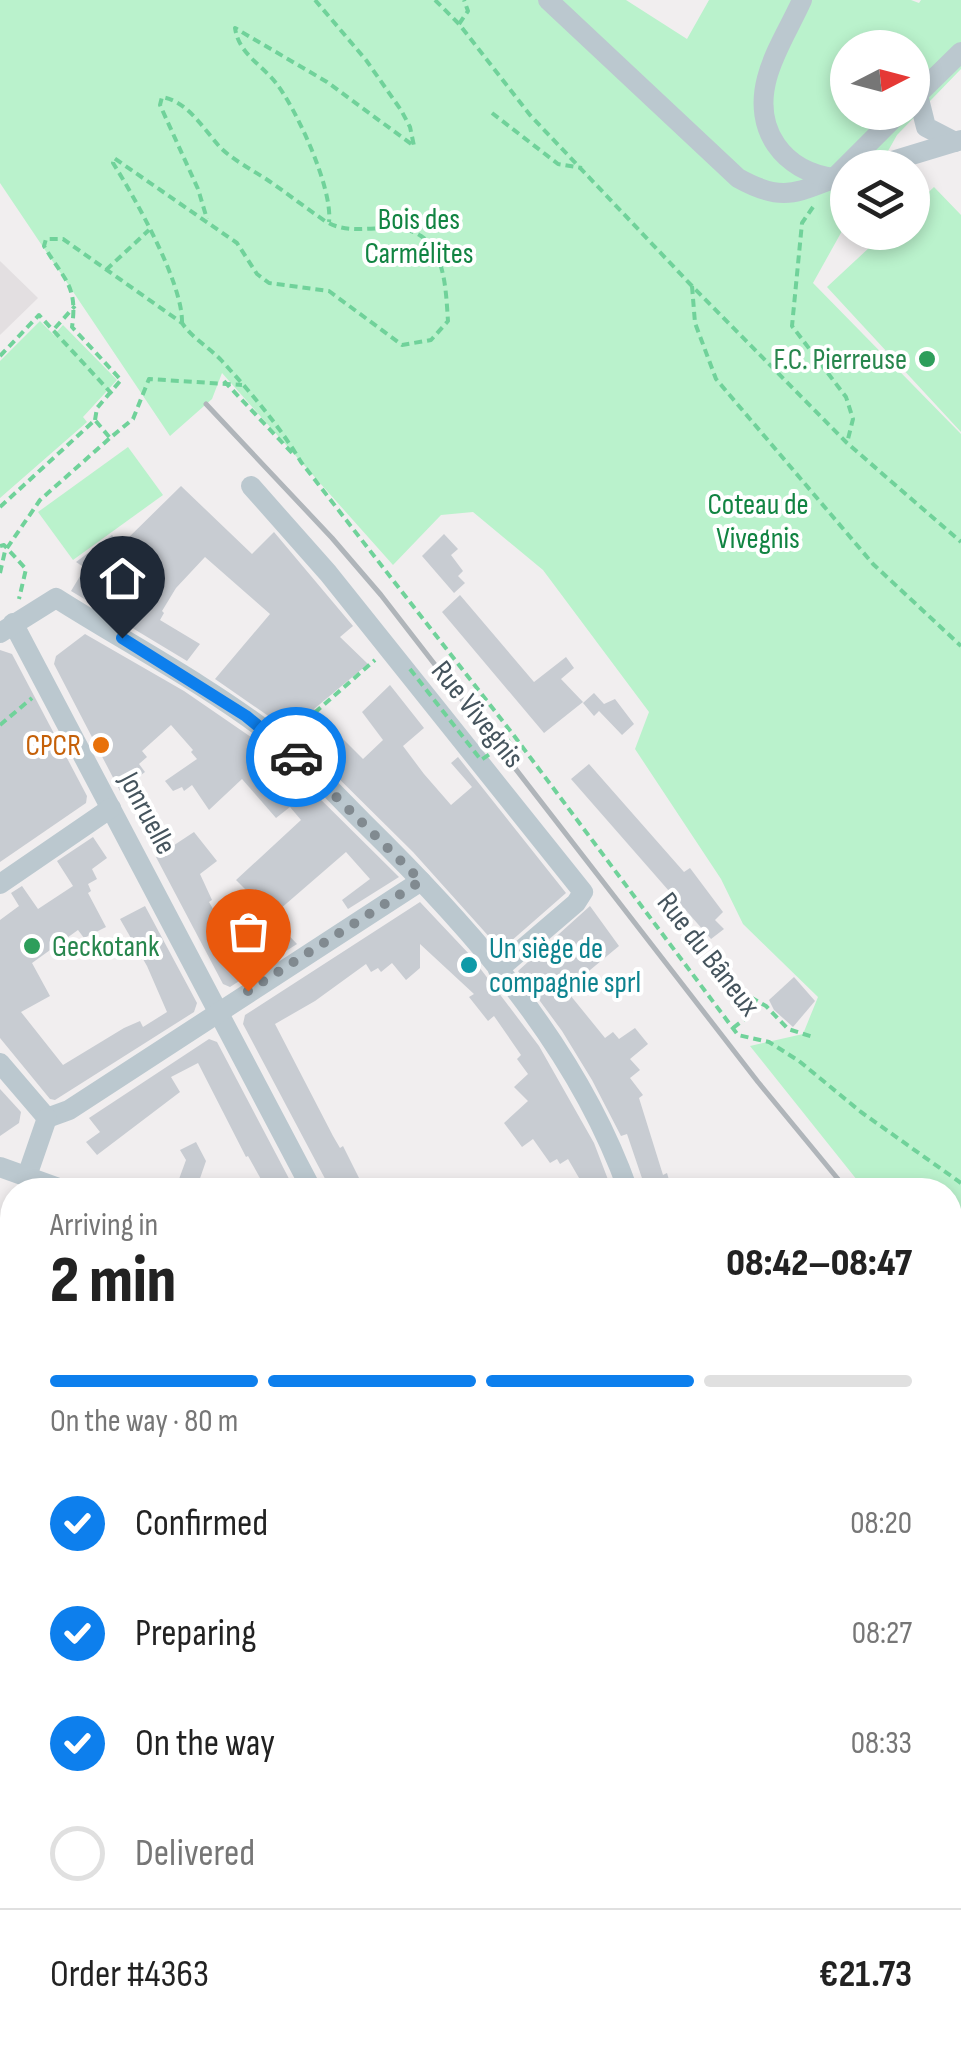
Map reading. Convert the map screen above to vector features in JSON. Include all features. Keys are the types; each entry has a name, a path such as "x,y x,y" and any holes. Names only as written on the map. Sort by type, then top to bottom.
{"street":[{"path":"548,0 738,178 776,194 809,190 830,181"},
{"path":"802,0 768,74 764,92 767,128 779,152 802,170 830,174"},
{"path":"930,83 961,52"},
{"path":"930,129 958,141"},
{"path":"865,150 883,130"},
{"path":"929,150 958,141"},
{"name":"Rue Vivegnis","path":"250,486 328,573 583,892 576,903 498,970"},
{"path":"6,628 56,598 202,687 281,743 421,881 535,1016 572,1071 614,1151 624,1178"},
{"name":"Jonruelle","path":"6,628 48,687 306,1178"},
{"path":"0,884 112,808"},
{"path":"47,1118 69,1110 421,881"},
{"path":"0,1063 47,1118"},
{"path":"27,1176 47,1118"},
{"path":"0,1167 32,1178"}],"path":[{"path":"315,0 366,60 401,110 414,146 327,82 235,28 237,44 277,84 301,126 331,207 329,223"},
{"path":"436,0 530,115 692,286 847,443 961,542"},
{"path":"459,24 468,12 464,0"},
{"path":"182,323 169,274 136,200 112,163 114,158 237,243 257,274 269,282 329,291 402,345 430,340 448,321 446,288 438,258 423,237 398,227 345,229 329,223 222,150 195,117 172,99 162,97 160,104 208,220"},
{"path":"492,113 558,164 582,168"},
{"path":"813,208 802,222 792,326 846,396 854,419 847,443"},
{"path":"106,270 150,230"},
{"name":"Rue du Bâneux","path":"75,306 73,290 44,246 46,239 63,239 182,323 219,357 284,434 300,462 515,737 738,1035 768,1042 799,1061 861,1112 954,1178"},
{"path":"692,286 695,324 716,379 873,564 961,646"},
{"path":"54,330 75,306"},
{"path":"0,507 95,420 97,408 121,380 72,327 75,306"},
{"path":"0,356 39,315 112,394"},
{"path":"0,574 4,551 40,500 133,419 149,379 242,385"},
{"path":"224,381 300,462"},
{"path":"95,420 110,438"},
{"path":"0,546 26,570 6,628"},
{"path":"281,743 388,648"},
{"path":"410,669 481,760 515,737"},
{"path":"0,724 48,687"},
{"path":"733,1028 746,1018 740,997 744,993 766,1006 788,1029 813,1037"}],"shaded area":[{"path":"0,261 38,298 0,335"}],"green space":[{"path":"0,0 626,0 687,39 709,0 961,0 961,69 930,101 930,30 830,30 830,130 902,130 889,150 830,150 831,250 813,283 961,434 961,1178 855,1178 750,1046 803,1034 818,997 743,924 721,879 635,749 649,712 543,570 473,512 441,515 393,565 222,373 212,399 170,436 0,183"},
{"name":"F.C. Pierreuse","path":"934,187 961,215 961,432 827,287 867,250 930,250 930,191"},
{"path":"40,321 54,335 63,325 117,380 83,417 87,422 0,498 0,361"},
{"path":"128,447 163,495 73,560 38,512"}],"building":[{"path":"181,486 252,554 274,532 353,626 340,637 368,664 314,709 363,759 383,740 362,712 390,685 424,728 403,746 424,774 451,805 472,787 451,763 458,757 566,893 501,950 413,852 315,755 277,722 215,679 270,614 205,557 176,588 160,620 200,644 187,661 71,591 85,568 76,562 112,535 121,545"},
{"path":"444,534 458,549 451,555 463,571 458,576 465,583 454,593 422,556"},
{"path":"460,595 534,682 566,657 574,668 561,679 583,702 544,733 442,612"},
{"path":"85,634 184,691 261,744 399,877 348,909 342,900 370,879 346,852 272,916 236,880 301,820 290,807 276,818 242,779 209,810 192,785 184,791 182,787 173,791 165,781 197,759 171,725 142,751 147,757 139,764 145,772 120,791 54,664 56,656"},
{"path":"0,650 12,654 87,796 86,803 0,862"},
{"path":"594,693 604,704 615,699 634,724 622,735 599,711 594,716 583,703"},
{"path":"589,764 684,872 690,868 723,912 715,920 724,929 711,939 571,779"},
{"path":"194,832 217,861 200,874 212,900 209,902 223,926 228,924 243,951 277,923 297,944 230,987 223,984 156,857"},
{"path":"93,837 107,858 92,869 97,879 88,884 88,893 106,927 84,938 78,930 32,963 50,996 21,1012 63,1065 124,1028 140,1021 143,1027 167,1012 120,919 145,906 197,1003 194,1012 55,1100 50,1099 0,1038 0,920 19,906 11,893 22,886 38,909 73,886 57,861"},
{"path":"420,902 470,955 539,1046 594,1143 607,1178 579,1178 568,1159 560,1164 557,1159 550,1163 533,1139 522,1147 504,1123 528,1101 514,1087 528,1074 517,1059 521,1055 494,1016 488,1021 469,997 474,994 420,944 420,968 406,980 392,963 381,972 378,968 371,972 366,964 275,1024 359,1178 325,1178 243,1024 245,1015"},
{"path":"590,906 619,946 566,990 605,1038 613,1032 619,1039 635,1028 648,1044 630,1059 640,1070 630,1078 643,1095 639,1098 663,1175 667,1173 668,1178 642,1178 627,1134 621,1136 562,1031 518,971"},
{"path":"794,977 815,1001 793,1027 769,1000"},
{"path":"209,1039 217,1042 289,1178 260,1178 198,1063 171,1077 180,1092 97,1155 86,1142 100,1132 89,1118"},
{"path":"0,1089 21,1112 19,1123 0,1136"},
{"path":"196,1142 206,1161 200,1178 179,1178 186,1160 180,1150"}],"railway":[{"path":"206,404 381,595 758,1082 837,1178"}],"way so far":[{"path":"248,991 421,881 296,757"}],"place":[{"name":"F.C. Pierreuse","path":"927,359"},
{"name":"CPCR","path":"101,745"},
{"name":"Geckotank","path":"32,946"},
{"name":"Un siège de compagnie sprl","path":"469,965"}],"route":[{"path":"122,638 246,716 296,757"}],"park label":[{"name":"Bois des Carmélites","path":"419,236"},
{"name":"Coteau de Vivegnis","path":"758,521"}]}
